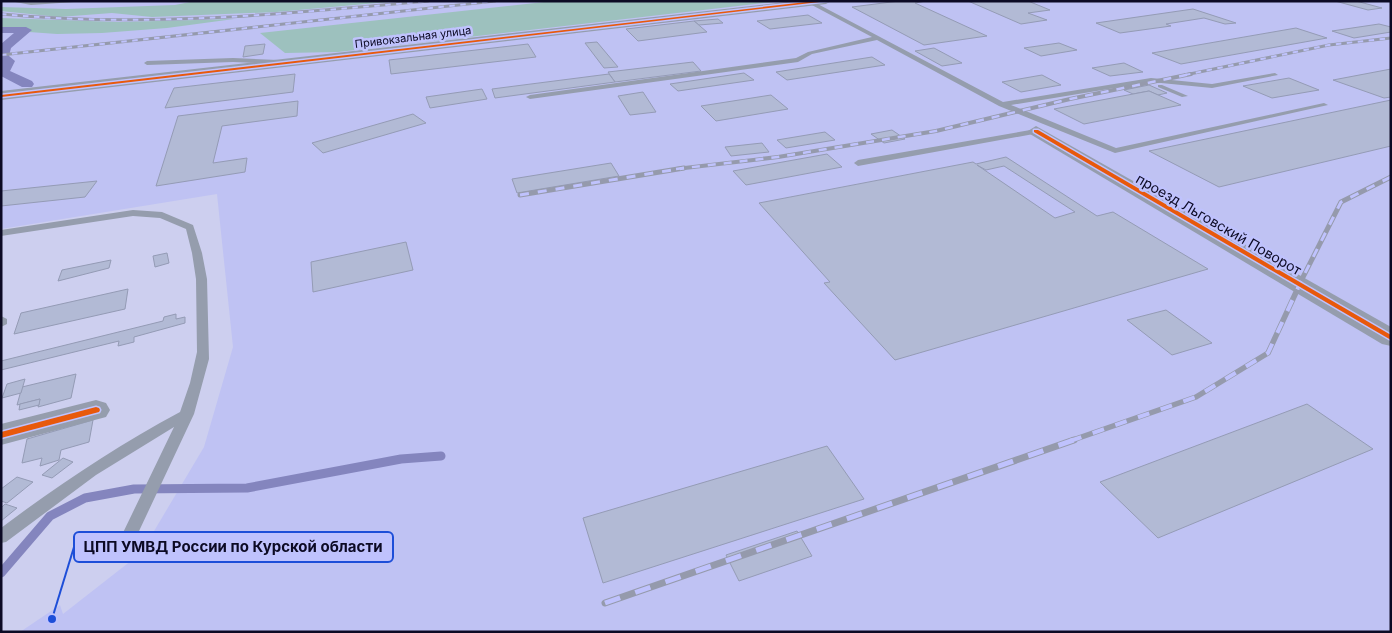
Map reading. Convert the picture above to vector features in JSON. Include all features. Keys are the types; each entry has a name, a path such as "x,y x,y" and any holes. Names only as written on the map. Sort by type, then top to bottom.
{"street":[{"name":"Привокзальная улица","path":"1,96 826,1"},
{"name":"проезд Льговский Поворот","path":"1036,131 1391,338"},
{"path":"1,435 96,410"}],"lane":[{"path":"12,1 31,3 87,1"},
{"path":"812,3 1002,104 1115,151 1324,105"},
{"path":"530,97 798,60 810,53 878,38"},
{"path":"147,64 233,60 293,62"},
{"path":"1002,104 1151,80 1212,86 1275,75"},
{"path":"1174,83 1159,86 1184,96"},
{"path":"858,163 1036,131"},
{"path":"1,233 133,213 162,215 190,227 196,245 204,296 203,357 186,414 162,470 127,541"},
{"path":"1,319 1,324"},
{"path":"1,537 68,488 159,429 186,414"}],"shaded area":[{"path":"1,1 1391,1 1391,632 20,632 60,605 63,614 141,553 204,447 233,347 217,194 1,229"}],"green space":[{"path":"195,1 400,1 276,12 152,17 112,13 59,17 1,11 1,7 66,9 175,5"},
{"path":"553,1 782,1 338,52 285,53 260,33"},
{"path":"1,18 119,22 234,19 167,28 57,34 1,30"}],"building":[{"path":"899,1 926,1 915,3 987,36 924,45 852,7"},
{"path":"968,1 1028,1 1050,10 1028,13 1047,20 1021,24"},
{"path":"1335,1 1356,1 1382,8 1368,10"},
{"path":"1193,9 1236,23 1225,24 1204,18 1166,24 1171,26 1120,33 1096,23"},
{"path":"808,15 822,23 770,29 757,21"},
{"path":"718,19 723,23 699,25 694,21"},
{"path":"694,21 707,32 638,41 626,29"},
{"path":"1379,24 1391,27 1391,32 1354,38 1332,31"},
{"path":"1296,28 1327,38 1181,64 1152,53"},
{"path":"597,42 618,67 604,68 585,43"},
{"path":"1059,43 1077,50 1041,56 1024,48"},
{"path":"265,44 263,54 243,57 245,46"},
{"path":"528,44 536,57 391,74 389,60"},
{"path":"934,48 962,63 942,66 915,51"},
{"path":"872,57 885,65 787,80 776,72"},
{"path":"693,62 701,71 615,82 608,72"},
{"path":"1124,63 1143,72 1110,76 1092,68"},
{"path":"1391,69 1391,97 1384,98 1333,80"},
{"path":"744,73 754,80 678,91 670,84"},
{"path":"295,74 293,92 165,108 174,88"},
{"path":"609,74 615,82 495,98 492,89"},
{"path":"1042,75 1061,85 1021,92 1002,82"},
{"path":"1289,78 1319,90 1272,98 1243,86"},
{"path":"1149,85 1167,93 1158,95 1149,91 1133,94 1124,90"},
{"path":"482,89 487,99 430,108 426,97"},
{"path":"1149,91 1181,105 1084,124 1054,109"},
{"path":"643,92 656,112 630,115 618,96"},
{"path":"771,95 788,109 716,121 701,106"},
{"path":"1391,100 1391,146 1219,187 1149,151"},
{"path":"298,101 297,116 222,126 213,163 247,158 245,172 156,186 178,116"},
{"path":"413,114 426,123 323,153 312,143"},
{"path":"892,130 905,139 884,143 871,134"},
{"path":"825,132 835,140 786,148 777,140"},
{"path":"762,143 769,152 731,156 725,147"},
{"path":"827,154 842,167 746,185 733,171"},
{"path":"1006,157 1097,216 1113,212 1208,269 895,360 824,283 830,282 759,203 973,162 976,164","holes":["977,165 986,170 1004,166 1075,212 1055,218"]},
{"path":"611,163 619,176 517,193 512,179"},
{"path":"97,181 85,197 1,206 1,191"},
{"path":"406,242 413,270 313,292 311,262"},
{"path":"167,253 169,263 155,267 153,256"},
{"path":"111,260 109,268 58,281 62,270"},
{"path":"128,289 125,309 14,334 21,313"},
{"path":"1166,310 1212,343 1172,355 1127,320"},
{"path":"176,314 176,319 185,317 185,323 134,337 134,342 118,346 119,341 1,370 1,361 163,321 164,317"},
{"path":"76,374 71,398 38,407 40,399 17,405 22,387"},
{"path":"25,379 21,393 2,398 7,384"},
{"path":"40,399 39,405 19,410 20,404"},
{"path":"1307,404 1373,449 1158,538 1100,482"},
{"path":"93,420 89,442 61,450 59,460 40,466 42,458 22,463 27,439"},
{"path":"827,446 864,499 603,583 583,518"},
{"path":"63,458 73,462 52,478 42,475"},
{"path":"17,477 33,482 7,503 1,501 1,489"},
{"path":"5,504 17,508 1,521 1,508"},
{"path":"797,531 812,556 739,581 726,555"}],"waterway":[{"path":"1,30 26,30 5,47 2,57 9,61 3,72 27,84"},
{"path":"1,573 50,516 85,498 134,489 247,488 401,459 441,456"}],"railway":[{"path":"1,14 108,20 215,18 428,1"},
{"path":"1,55 495,1"},
{"path":"1185,75 1329,45 1391,38"},
{"path":"683,168 778,157 936,131 1070,99 1191,74"},
{"path":"520,195 683,168"},
{"path":"676,169 683,168"},
{"path":"1297,289 1341,202 1391,177"},
{"path":"1070,441 1196,397 1268,353 1298,288"},
{"path":"605,603 1074,440"}],"cycle path":[{"path":"1,96 826,1"},
{"path":"1036,131 1391,338"},
{"path":"1,435 96,410"}],"place":[{"name":"ЦПП УМВД России по Курской области","path":"52,619"}]}
